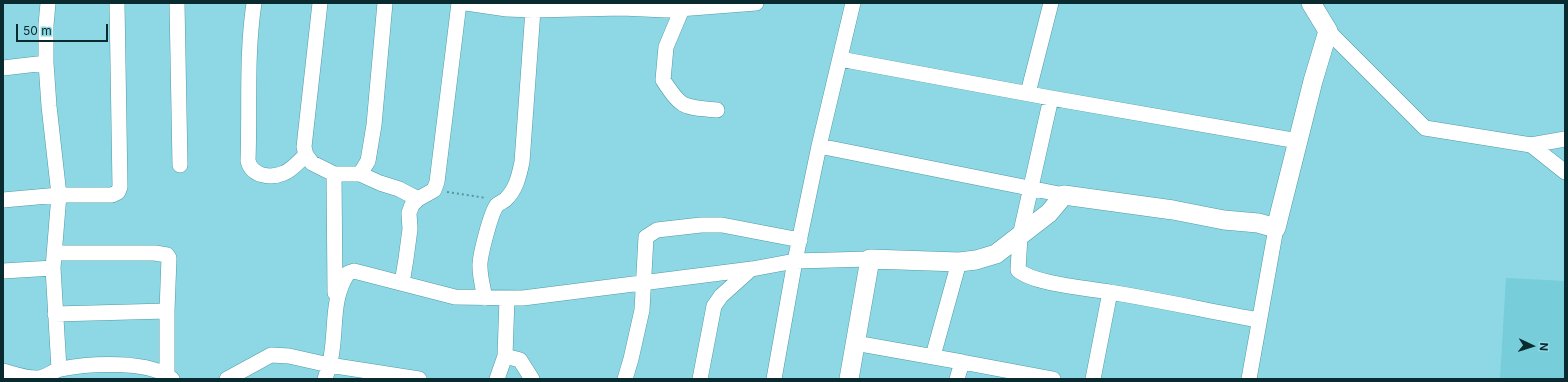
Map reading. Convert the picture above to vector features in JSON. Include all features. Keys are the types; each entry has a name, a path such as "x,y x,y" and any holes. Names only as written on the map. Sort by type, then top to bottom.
{"street":[{"path":"48,3 46,63 49,106 59,195 54,260 55,314 52,375"},
{"path":"3,200 59,195 112,195 118,192 120,187 118,3"},
{"path":"177,3 180,165"},
{"path":"254,3 250,34 248,79 248,161 250,168 257,174 274,176 285,173 306,155"},
{"path":"320,3 304,147 306,155 312,163 334,174 360,174 380,183 399,189 418,199"},
{"path":"360,174 368,161 374,125 385,3"},
{"path":"402,283 410,229 409,213 412,205 418,199 434,190 437,182 459,3"},
{"path":"466,3 507,9 533,10 623,6 666,10 756,3"},
{"path":"774,379 795,261 819,146 853,3"},
{"path":"1028,93 1051,3"},
{"path":"1310,3 1328,31 1425,128 1531,145 1565,140"},
{"path":"682,9 666,47 663,80 680,104 691,108 717,110"},
{"path":"485,298 479,266 483,247 492,216 497,206 513,190 522,162 533,10"},
{"path":"1249,379 1276,228 1328,31"},
{"path":"840,59 1051,98 1298,141"},
{"path":"3,68 46,63"},
{"path":"1051,98 1020,236 1018,270 1023,274 1037,280 1259,320"},
{"path":"1531,145 1565,172"},
{"path":"819,146 1064,195 1172,210 1224,220 1258,223 1276,228"},
{"path":"327,372 332,351 336,303 334,174"},
{"path":"336,303 342,282 348,273 354,271 455,297 523,298 752,269 795,261 870,259 959,262 976,260 996,254 1049,213 1064,195"},
{"path":"626,379 632,359 642,310 646,237 657,230 702,225 722,225 800,240"},
{"path":"3,271 54,260 155,253 167,255 169,258 167,312 170,377 141,367 94,364 39,378 22,377 3,371"},
{"path":"849,379 870,259"},
{"path":"933,356 959,262"},
{"path":"700,379 714,306 730,287 752,269"},
{"path":"1093,379 1110,292"},
{"path":"497,379 505,356 507,298"},
{"path":"55,314 167,312"},
{"path":"855,343 1054,379"},
{"path":"227,379 271,355 289,356 327,372 419,379"},
{"path":"505,356 520,360 532,379"},
{"path":"957,379 962,362"}],"path":[{"path":"434,190 504,200"}],"shaded area":[{"path":"1506,278 1565,281 1565,379 1500,379"}]}
